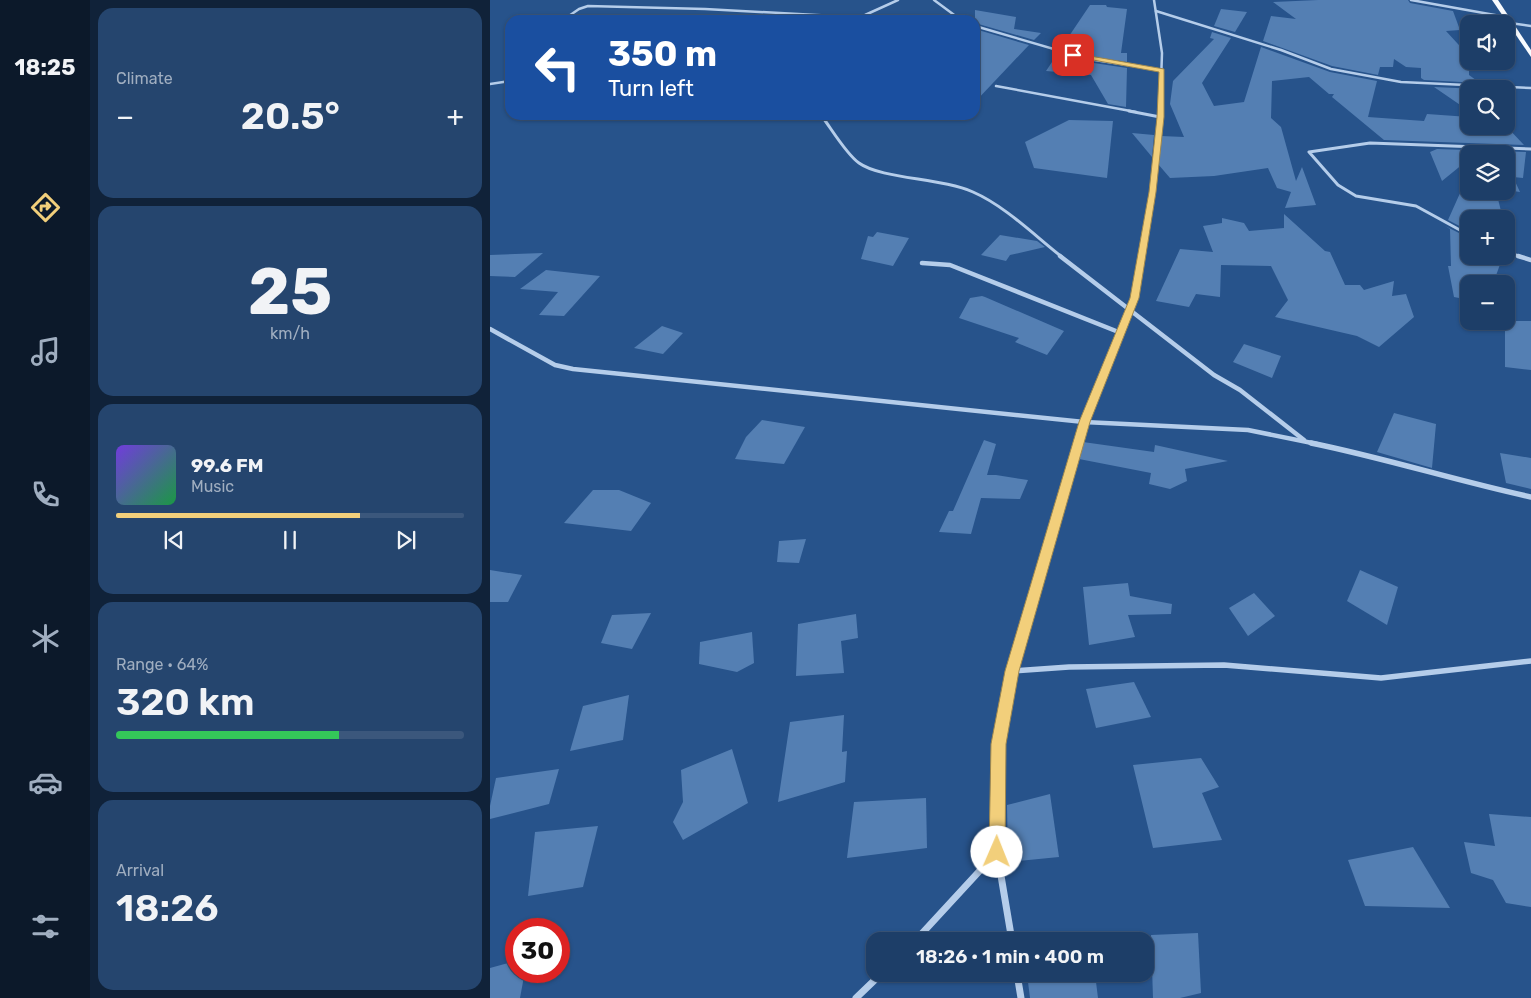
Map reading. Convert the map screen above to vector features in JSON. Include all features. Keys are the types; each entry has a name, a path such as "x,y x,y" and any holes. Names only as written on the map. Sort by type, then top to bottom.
{"main road":[{"path":"1495,0 1505,15"},
{"path":"1515,31 1531,55"}],"street":[{"path":"865,15 898,0"},
{"path":"934,0 954,15"},
{"path":"1010,932 997,852 998,744 1012,671 1084,422 1135,298 1152,192 1160,117 1162,54 1154,0"},
{"path":"1411,0 1495,15"},
{"path":"570,15 588,6 776,12 810,15"},
{"path":"1156,11 1282,50 1331,70 1401,82 1531,88"},
{"path":"1515,24 1531,26"},
{"path":"980,27 1078,56 1162,70"},
{"path":"490,84 505,82"},
{"path":"996,86 1160,117"},
{"path":"826,120 857,162 869,169 950,184 974,192 1024,226 1130,311 1305,440"},
{"path":"1460,230 1416,206 1356,196 1338,185 1309,152 1370,143 1531,149"},
{"path":"1515,255 1531,260"},
{"path":"922,263 950,265 1121,333"},
{"path":"490,329 555,365 573,369 1084,422 1248,430 1352,451 1458,482 1531,497"},
{"path":"1012,671 1069,667 1224,666 1381,678 1531,661"},
{"path":"924,932 970,884 997,852"},
{"path":"856,998 873,982"},
{"path":"1018,982 1021,998"}],"building":[{"path":"1408,0 1410,3 1453,11 1460,30 1446,31 1460,46 1460,70 1469,70 1469,75 1476,80 1460,80 1460,82 1424,80 1421,78 1421,68 1406,67 1394,59 1393,67 1380,67 1378,75 1332,66 1263,41 1271,16 1296,19 1273,2"},
{"path":"1090,5 1106,5 1107,7 1127,9 1121,53 1127,53 1127,62 1089,56 1061,48"},
{"path":"1221,9 1247,12 1235,32 1214,26"},
{"path":"975,10 1016,17 1014,29 1041,33 1034,40 980,24 980,15 975,15"},
{"path":"980,30 1029,45 980,97"},
{"path":"1212,32 1231,38 1202,83 1214,106 1244,102 1261,47 1330,72 1377,81 1368,117 1424,121 1427,114 1460,116 1460,135 1515,135 1524,145 1384,140 1332,97 1334,94 1329,94 1309,77 1272,81 1271,118 1281,127 1296,181 1302,167 1316,205 1285,208 1291,192 1277,188 1268,168 1214,176 1170,178 1158,164 1161,136 1184,137 1170,104 1173,81 1214,39 1210,38"},
{"path":"1058,53 1087,62 1127,68 1126,107 1108,104 1091,75 1046,71"},
{"path":"1434,87 1460,88 1460,105"},
{"path":"1069,120 1113,121 1107,178 1034,168 1025,142"},
{"path":"1132,133 1154,135 1152,157"},
{"path":"1437,149 1460,150 1460,166 1442,181 1430,152"},
{"path":"1515,152 1526,152 1523,178 1515,177"},
{"path":"1515,181 1520,192 1515,191"},
{"path":"1460,193 1460,200 1498,200 1501,210 1460,210 1460,226 1448,220"},
{"path":"1284,214 1325,251 1330,252 1345,285 1360,285 1364,290 1394,281 1392,296 1406,294 1414,317 1379,347 1357,336 1275,317 1288,300 1271,266 1221,265 1220,297 1196,294 1189,307 1156,301 1180,249 1213,252 1203,226 1222,223 1222,218 1244,223 1249,231 1284,228"},
{"path":"1445,226 1460,234 1460,265 1500,265 1496,275 1460,275 1460,298 1454,297 1448,266 1451,266 1450,229"},
{"path":"877,232 909,238 893,266 861,259 868,236 873,237"},
{"path":"1000,235 1037,241 1045,247 1010,255 1006,261 981,255"},
{"path":"543,253 515,277 490,276 490,255"},
{"path":"546,270 600,276 564,316 539,315 558,292 520,289"},
{"path":"982,296 1064,331 1047,355 1015,342 1019,338 959,318 970,298"},
{"path":"1515,321 1531,321 1531,370 1505,367 1505,330 1515,330"},
{"path":"662,326 683,333 663,354 634,348"},
{"path":"1244,344 1281,356 1272,378 1233,362"},
{"path":"1394,413 1436,424 1432,468 1377,452"},
{"path":"762,420 805,427 784,464 735,459 746,437"},
{"path":"984,440 996,444 987,475 1028,480 1020,499 981,498 971,534 939,532 949,511 953,511"},
{"path":"1083,442 1154,452 1155,445 1228,461 1185,469 1187,481 1170,489 1149,484 1151,473 1079,459"},
{"path":"1500,453 1531,458 1531,489 1506,483"},
{"path":"593,490 619,490 651,503 631,531 564,523"},
{"path":"806,539 799,563 777,562 779,541"},
{"path":"490,570 522,575 508,602 490,602"},
{"path":"1360,570 1398,587 1387,625 1347,601"},
{"path":"1128,583 1130,596 1172,604 1171,614 1128,615 1135,637 1089,645 1083,587"},
{"path":"1254,593 1275,616 1248,636 1229,608"},
{"path":"651,613 632,649 601,643 612,615"},
{"path":"856,614 858,638 841,641 844,673 796,676 798,624"},
{"path":"752,632 754,663 737,672 699,664 700,642"},
{"path":"1134,682 1151,717 1096,728 1086,689"},
{"path":"629,695 623,740 570,751 583,706"},
{"path":"844,715 842,752 847,751 845,782 778,802 790,722"},
{"path":"732,749 748,803 683,840 673,822 683,802 681,770"},
{"path":"1201,758 1219,787 1202,793 1222,840 1153,848 1133,765"},
{"path":"559,769 549,804 490,819 490,806 496,778"},
{"path":"1050,794 1059,857 1008,862 1007,805"},
{"path":"926,798 927,848 847,858 854,802"},
{"path":"1489,814 1531,817 1531,907 1506,903 1493,880 1471,873 1464,842 1495,846"},
{"path":"598,826 583,887 528,896 535,832"},
{"path":"1413,847 1450,908 1365,906 1348,860"},
{"path":"1198,933 1201,993 1180,998 1153,998 1154,935"},
{"path":"505,964 505,983 523,983 520,998 490,998 490,968"},
{"path":"1028,982 1096,982 1098,998 1030,998"}],"route":[{"path":"997,852 998,744 1012,671 1084,422 1135,298 1152,192 1160,117 1162,70 1073,55"}]}
